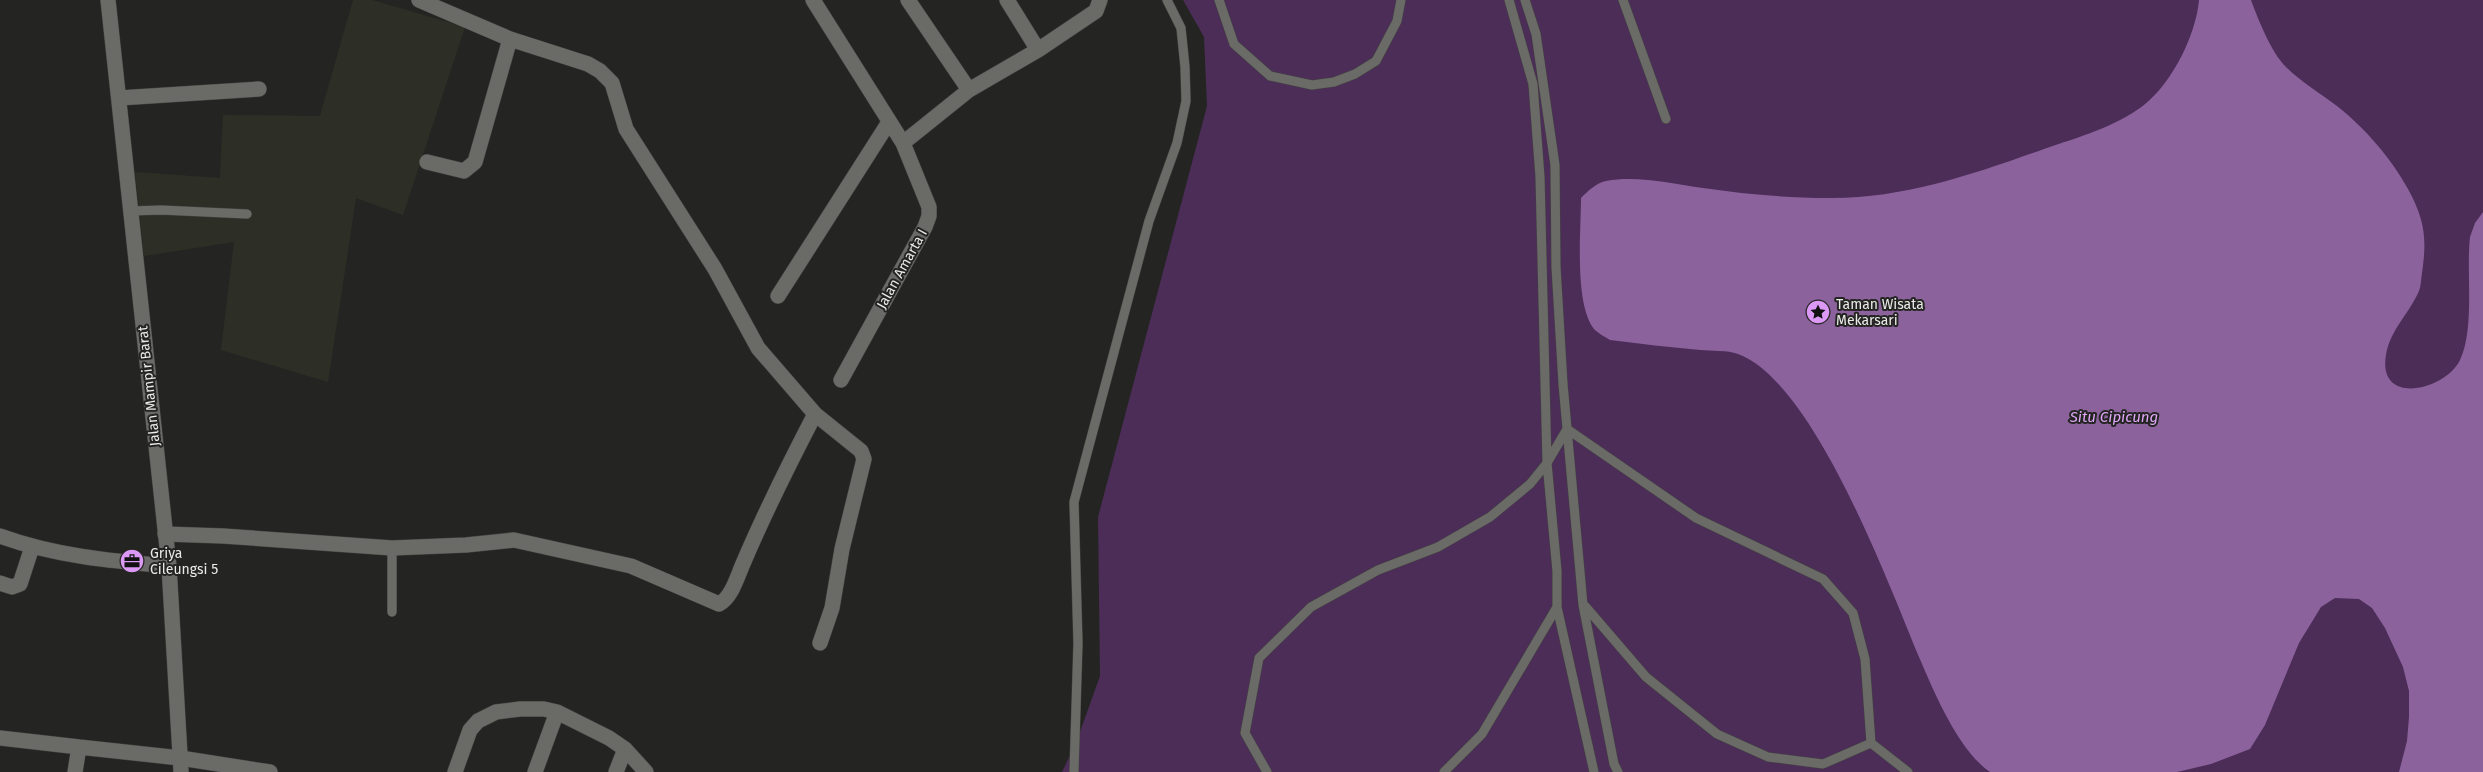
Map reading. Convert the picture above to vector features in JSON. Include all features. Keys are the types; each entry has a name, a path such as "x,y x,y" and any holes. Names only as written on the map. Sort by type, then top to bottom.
{"street":[{"name":"Jalan Mampir Barat","path":"108,0 169,566 180,765"},
{"path":"419,0 510,39 588,64 600,71 612,83 626,130 715,269 758,348 815,414 861,451 864,459 842,549 832,608 820,644"},
{"name":"Jalan Amarta I","path":"813,0 903,143 929,207 929,216 925,227 841,380"},
{"path":"908,0 969,90"},
{"path":"1007,0 1038,50"},
{"path":"903,143 969,90 1038,50 1096,11 1100,0"},
{"path":"427,162 464,171 475,162 510,39"},
{"path":"119,98 259,89"},
{"path":"778,296 889,122"},
{"path":"165,534 223,536 392,548 466,545 514,540 631,566 719,604 725,601 737,579 760,523 815,414"},
{"path":"0,536 32,548 102,560 169,566"},
{"path":"0,583 12,587 20,584 32,548"},
{"path":"455,772 470,730 484,716 520,709 544,709 557,712 609,738 625,749 646,772"},
{"path":"535,772 557,712"},
{"path":"0,738 79,747 180,765 270,772"},
{"path":"75,772 79,747"},
{"path":"616,772 625,749"}],"lane":[{"path":"1074,772 1078,643 1074,502 1149,221 1177,143 1186,101 1181,28 1167,0"},
{"path":"1219,0 1234,44 1270,76 1312,85 1334,82 1356,74 1376,61 1397,21 1401,0"},
{"path":"1509,0 1533,84 1540,177 1547,463 1557,571 1557,607 1594,772"},
{"path":"1525,0 1536,34 1555,165 1556,266 1567,429 1583,604 1614,764 1618,772"},
{"path":"1623,0 1666,119"},
{"path":"131,211 161,210 247,214"},
{"path":"1267,772 1245,732 1247,710 1259,658 1311,607 1378,570 1438,547 1490,516 1530,484 1547,463 1567,429"},
{"path":"1567,429 1696,518 1823,580 1853,613 1864,659 1871,744 1908,772"},
{"path":"392,548 392,612"},
{"path":"1583,604 1646,678 1718,734 1768,757 1823,764 1871,744"},
{"path":"1444,772 1482,734 1557,607"}],"shaded area":[{"path":"353,0 372,0 465,27 403,215 356,198 328,382 221,350 234,242 144,256 135,172 220,178 223,115 320,116"},
{"name":"Taman Wisata Mekarsari","path":"1183,0 2483,0 2483,772 1062,772 1076,743 1100,676 1098,517 1207,106 1204,37"}],"water":[{"name":"Situ Cipicung","path":"2199,0 2251,0 2280,61 2298,78 2337,106 2358,124 2377,144 2401,177 2414,200 2421,220 2424,240 2421,282 2415,299 2391,338 2386,355 2386,371 2392,382 2402,387 2414,388 2428,385 2441,379 2452,371 2460,360 2465,347 2469,317 2470,237 2475,223 2483,212 2483,772 2399,772 2407,741 2409,717 2409,691 2403,667 2385,628 2372,608 2359,599 2335,598 2321,607 2299,643 2265,725 2250,749 2211,764 2177,772 1990,772 1968,750 1948,719 1932,687 1868,536 1845,488 1820,443 1794,403 1766,372 1738,354 1610,340 1594,329 1588,317 1581,285 1581,198 1599,184 1618,179 1630,179 1667,182 1750,194 1828,198 1856,197 1911,190 1965,176 2096,131 2133,113 2144,105 2164,84 2181,57 2193,28"}],"place":[{"name":"Taman Wisata Mekarsari","path":"1818,312"},
{"name":"Griya Cileungsi 5","path":"132,561"}]}
